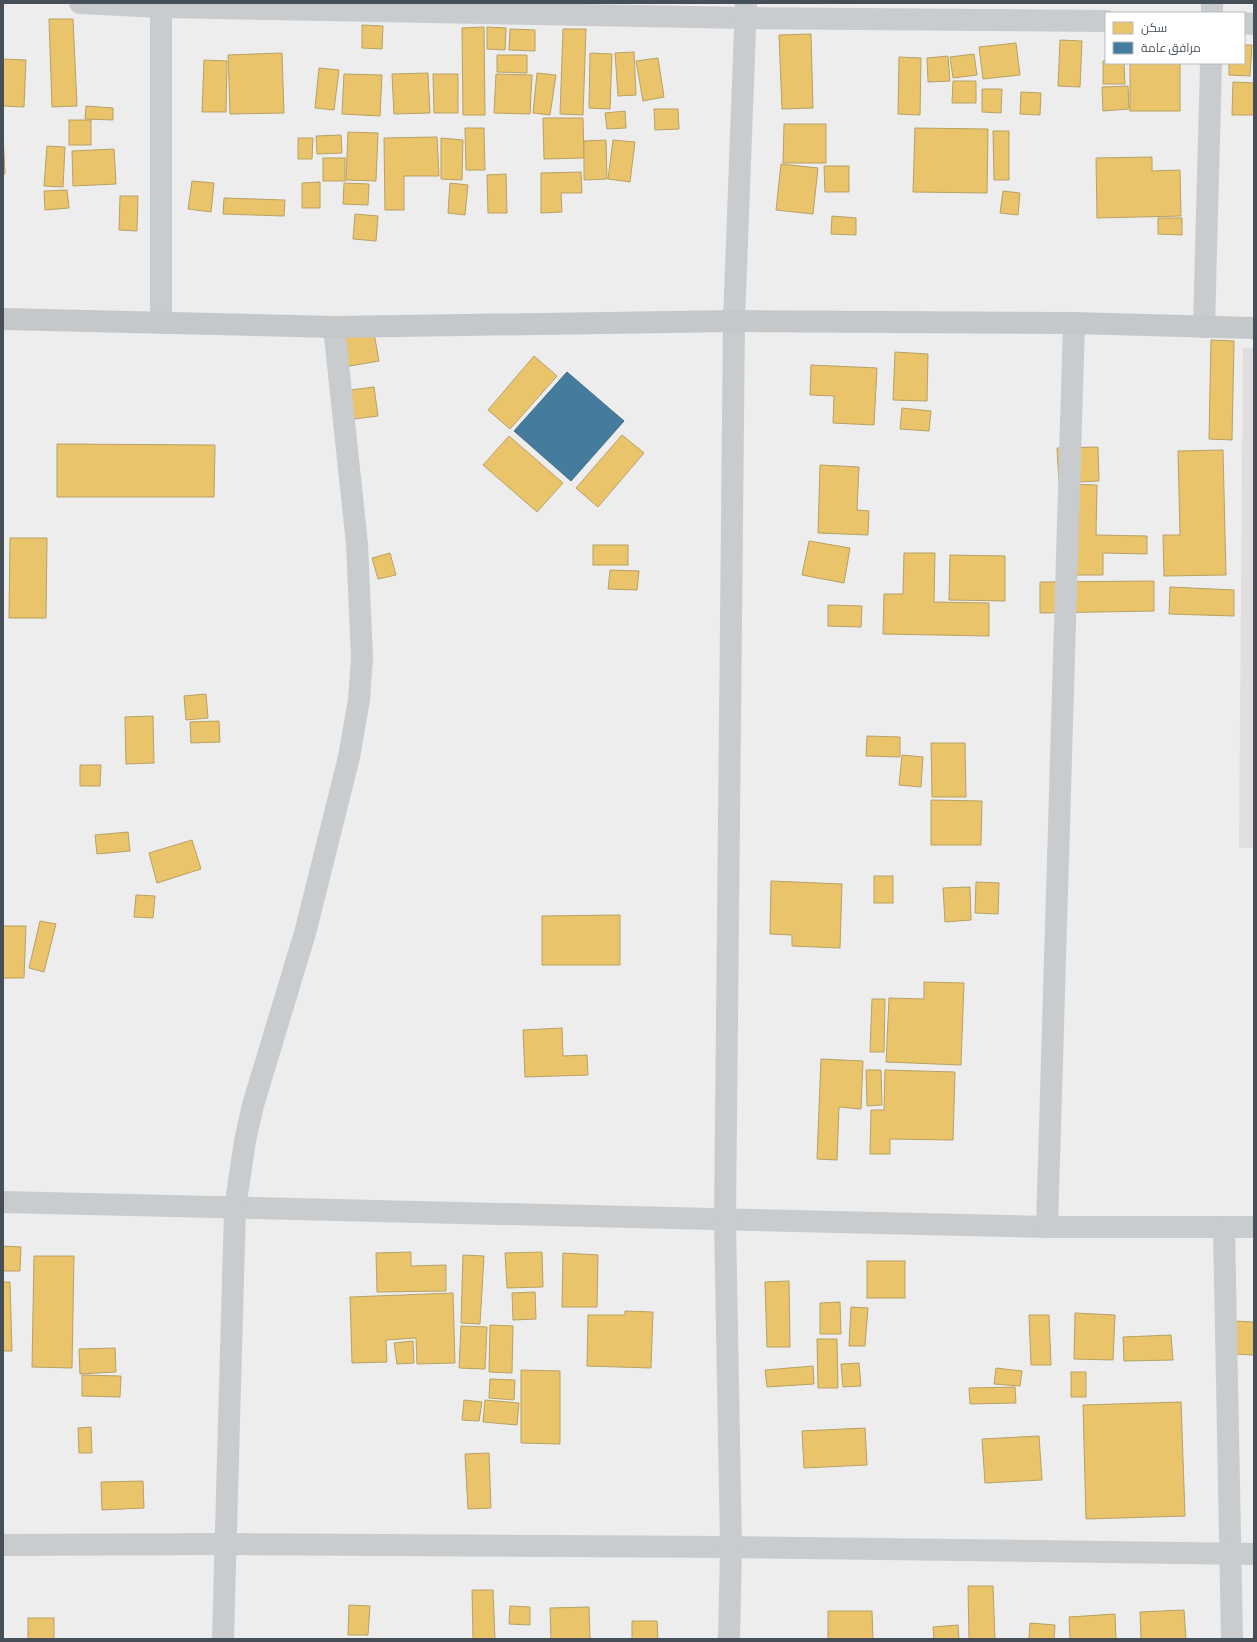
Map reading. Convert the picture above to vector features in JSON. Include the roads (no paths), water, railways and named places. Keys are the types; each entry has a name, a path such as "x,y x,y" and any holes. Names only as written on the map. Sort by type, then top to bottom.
{"main road":[{"path":"3,319 334,327 734,321 1074,323 1254,328"}],"street":[{"path":"80,3 160,7 275,6 746,11 1105,21"},
{"path":"160,7 161,323"},
{"path":"729,1639 731,1547 725,1220 734,321 746,11"},
{"path":"1204,327 1211,64"},
{"path":"1047,1227 1074,323"},
{"path":"223,1639 235,1208 253,1105 305,933 349,757 359,700 362,658 357,544 334,327"},
{"path":"3,1202 1047,1227 1254,1227"},
{"path":"1224,1228 1232,1639"},
{"path":"3,1545 225,1544 731,1547 1254,1554"}]}
